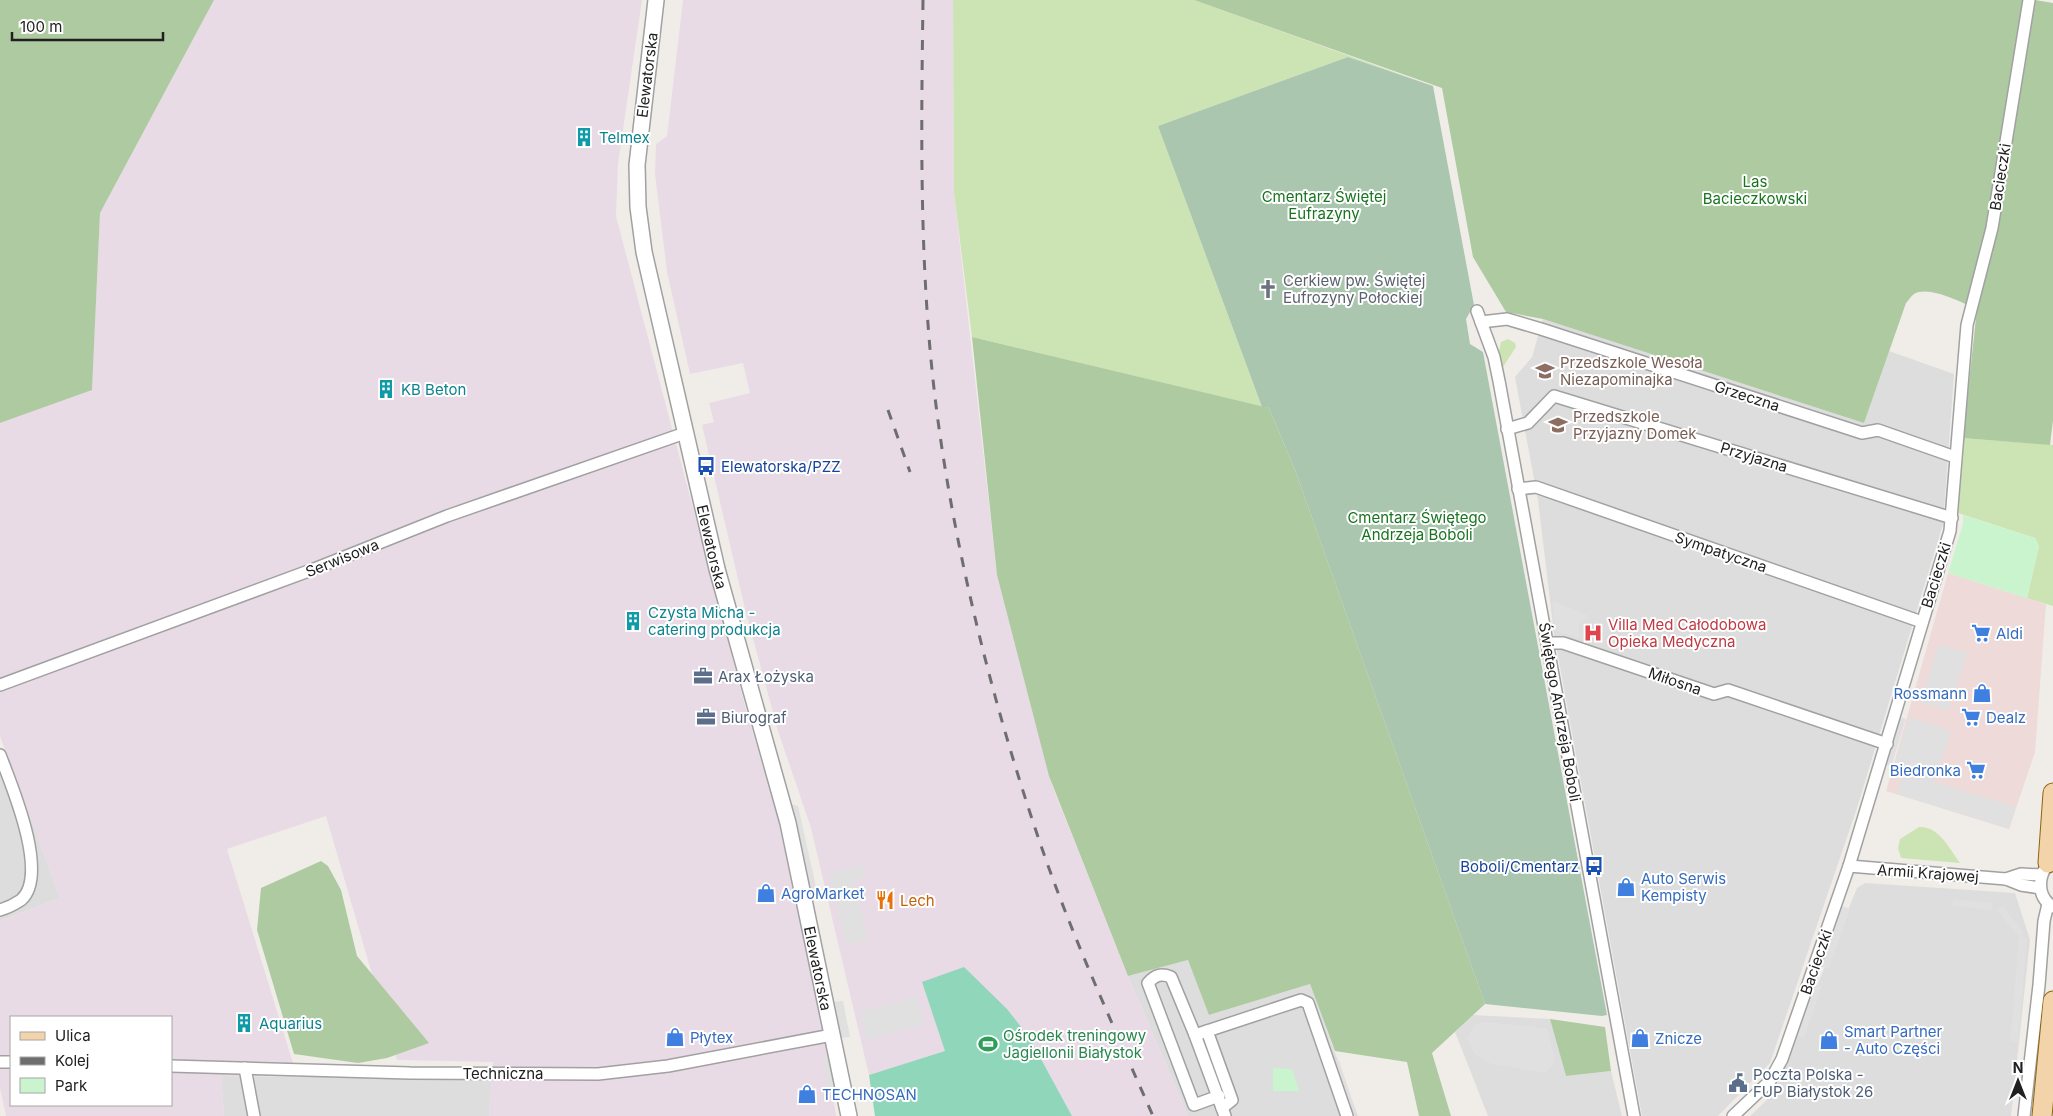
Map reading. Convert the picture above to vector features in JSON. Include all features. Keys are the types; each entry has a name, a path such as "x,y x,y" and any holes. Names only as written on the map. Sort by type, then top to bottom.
{"main road":[{"path":"2049,864 2053,794"},
{"path":"2042,1116 2053,1001"}],"street":[{"name":"Elewatorska","path":"656,0 638,155 638,207 644,252 725,597 788,824 849,1116"},
{"name":"Bacieczki","path":"1733,1116 1770,1080 1782,1059 1849,866 1887,744 1952,518 1955,457 1967,325 1992,228 2029,0"},
{"name":"Świętego Andrzeja Boboli","path":"1478,311 1494,357 1508,429 1634,1116"},
{"name":"Grzeczna","path":"1481,322 1507,319 1862,433 1878,430 1955,457"},
{"name":"Przyjazna","path":"1508,429 1528,423 1554,396 1952,518"},
{"name":"Serwisowa","path":"0,685 314,569 447,516 685,433"},
{"name":"Sympatyczna","path":"1518,489 1536,487 1922,622"},
{"name":"Miłosna","path":"1548,643 1564,643 1714,694 1728,690 1887,744"},
{"path":"0,755 17,802 32,855 30,880 22,899 0,910"},
{"name":"Armii Krajowej","path":"2006,879 2049,864"},
{"path":"2024,1116 2039,985 2044,921 2051,906 2040,888 2049,864"},
{"name":"Armii Krajowej","path":"1849,866 2006,879 2020,885 2040,888"},
{"path":"1219,1096 1197,1110 1148,983 1153,977 1164,974 1172,977 1219,1096 1224,1112"},
{"path":"1195,1035 1301,1000 1308,1003 1347,1116"},
{"path":"1207,1031 1232,1100 1224,1112"},
{"name":"Techniczna","path":"172,1066 410,1073 598,1074 668,1066 832,1035"},
{"path":"245,1068 254,1116"}],"shaded area":[{"path":"214,0 642,0 618,164 616,216 747,713 776,810 823,1027 836,1116 489,1116 493,1062 397,1060 326,816 227,849 297,1076 221,1076 224,1116 6,1116 0,1088 0,921 60,898 0,736 0,423 92,390 100,213"},
{"path":"683,0 953,0 954,193 997,575 1052,785 1128,976 1188,1116 1072,1116 1029,1037 922,982 946,1051 869,1075 811,828 778,731 745,609 702,425 714,422 709,403 750,393 743,363 690,374 667,272 655,174 656,144 667,136"},
{"path":"1543,319 1864,423 1889,351 1954,374 1943,524 1857,808 1770,1063 1718,1116 1642,1116 1554,634 1538,500 1515,377 1532,357"},
{"path":"1948,573 2046,604 2035,752 2009,829 1886,791"},
{"path":"1552,601 1589,616 1578,626 1580,639 1556,631"},
{"path":"1939,645 1967,653 1949,710 1920,702"},
{"path":"1898,717 1906,719 1891,767 1884,764"},
{"path":"1909,717 1951,731 1934,782 2016,807 2009,829 1897,794 1902,777 1892,773"},
{"path":"10,762 60,898 0,921 0,766"},
{"path":"791,804 798,806 816,887 810,893"},
{"path":"863,865 866,877 854,880 868,940 846,945 829,873"},
{"path":"1865,883 2015,893 2030,940 2011,1116 1750,1116 1773,1094 1857,888"},
{"path":"1953,899 1993,903 1992,910 1952,906"},
{"path":"1841,906 1850,909 1829,969 1819,966"},
{"path":"2003,906 2024,933 2021,937 2027,938 2018,1042 2010,1041 2019,937 1997,910"},
{"path":"1188,960 1210,1015 1310,984 1358,1116 1188,1116 1128,976"},
{"path":"1813,983 1822,987 1804,1038 1794,1035"},
{"path":"917,996 924,1024 867,1040 859,1012"},
{"path":"843,1001 850,1037 840,1038 833,1002"},
{"path":"1315,1004 1334,1059 1339,1061 1354,1106 1347,1108 1312,1006"},
{"path":"1473,1015 1550,1019 1566,1076 1611,1071 1622,1116 1488,1116 1455,1032"},
{"path":"1482,1022 1547,1028 1555,1059 1554,1064 1544,1073 1491,1064 1474,1053 1467,1039 1474,1026"},
{"path":"829,1055 838,1097 830,1095 823,1060"},
{"path":"221,1076 492,1079 489,1116 224,1116"}],"green space":[{"path":"0,0 214,0 100,213 92,390 0,423"},
{"path":"953,0 1194,0 1433,86 1348,57 1158,126 1262,407 972,337 954,193"},
{"name":"Las Bacieczkowski","path":"1194,0 2035,0 2053,3 2053,420 2050,445 1963,438 1977,309 1937,293 1920,292 1914,294 1906,303 1864,423 1543,319 1506,312 1473,257 1442,88"},
{"path":"1348,57 1433,86 1474,305 1466,319 1470,344 1483,352 1607,1015 1485,1004 1295,470 1269,408 1262,407 1158,126"},
{"path":"972,337 1269,408 1295,470 1485,1004 1432,1053 1451,1116 1419,1116 1407,1062 1335,1051 1310,984 1209,1015 1188,960 1128,976 1049,776 997,575"},
{"path":"1508,339 1515,343 1516,347 1501,370 1498,355 1501,342"},
{"path":"1963,438 2053,445 2053,606 2027,598 2039,546 2035,538 1958,513"},
{"path":"1963,515 2035,538 2039,546 2027,598 1948,573 1963,524"},
{"path":"1919,827 1932,830 1938,834 1960,863 1901,858 1898,848 1900,839"},
{"path":"321,861 328,866 341,890 357,956 429,1043 387,1058 358,1063 294,1054 257,930 261,888"},
{"name":"Ośrodek treningowy Jagiellonii Białystok","path":"964,967 1007,1009 1029,1037 1072,1116 875,1116 869,1075 945,1051 922,982"},
{"path":"1550,1019 1605,1027 1611,1071 1566,1076"},
{"path":"1273,1068 1292,1069 1299,1091 1273,1091"}],"railway":[{"path":"923,0 922,160 928,321 932,375 939,428 957,537 996,701 1028,808 1058,893 1153,1116"},
{"path":"888,410 910,472"}],"place":[{"name":"Telmex","path":"584,137"},
{"name":"Cerkiew pw. Świętej Eufrozyny Połockiej","path":"1268,289"},
{"name":"Przedszkole Wesoła Niezapominajka","path":"1545,371"},
{"name":"KB Beton","path":"386,389"},
{"name":"Przedszkole Przyjazny Domek","path":"1558,425"},
{"name":"Elewatorska/PZZ","path":"706,466"},
{"name":"Czysta Micha - catering produkcja","path":"633,621"},
{"name":"Villa Med Całodobowa Opieka Medyczna","path":"1593,633"},
{"name":"Aldi","path":"1981,633"},
{"name":"Arax Łożyska","path":"703,676"},
{"name":"Rossmann","path":"1982,693"},
{"name":"Biurograf","path":"706,717"},
{"name":"Dealz","path":"1971,717"},
{"name":"Biedronka","path":"1976,770"},
{"name":"Boboli/Cmentarz","path":"1594,866"},
{"name":"Auto Serwis Kempisty","path":"1626,887"},
{"name":"AgroMarket","path":"766,893"},
{"name":"Lech","path":"885,900"},
{"name":"Aquarius","path":"244,1023"},
{"name":"Płytex","path":"675,1037"},
{"name":"Znicze","path":"1640,1038"},
{"name":"Smart Partner - Auto Części","path":"1829,1040"},
{"name":"Ośrodek treningowy Jagiellonii Białystok","path":"988,1044"},
{"name":"Poczta Polska - FUP Białystok 26","path":"1738,1083"},
{"name":"TECHNOSAN","path":"807,1094"}],"park label":[{"name":"Cmentarz Świętej Eufrazyny","path":"1324,204"},
{"name":"Cmentarz Świętego Andrzeja Boboli","path":"1417,526"}]}
